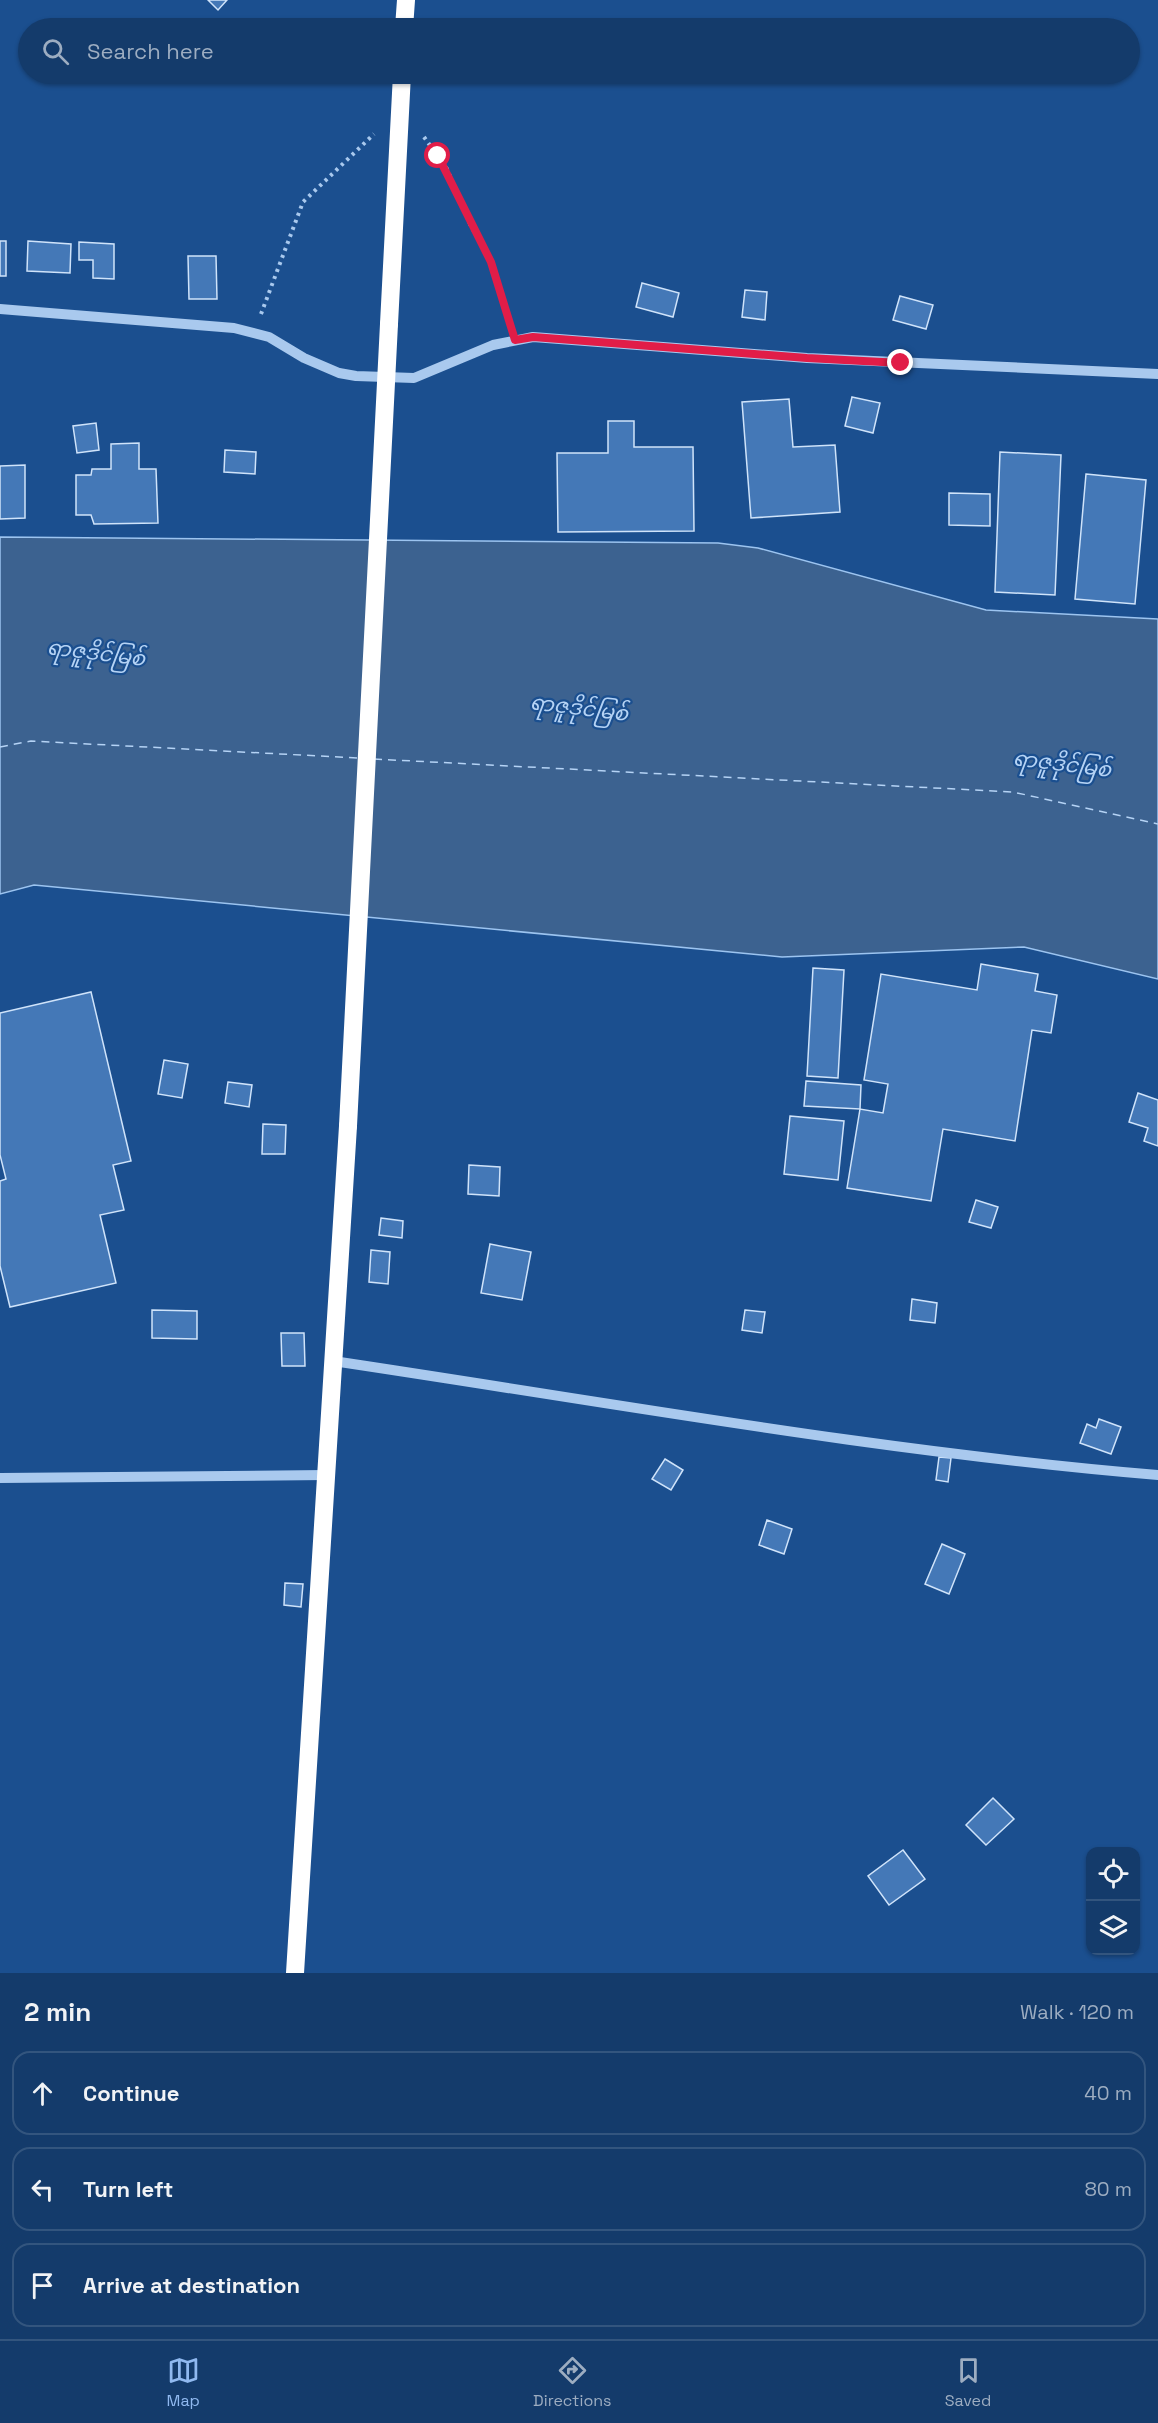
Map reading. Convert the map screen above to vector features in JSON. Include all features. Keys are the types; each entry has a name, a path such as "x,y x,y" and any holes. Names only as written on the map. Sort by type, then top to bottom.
{"highway":[{"path":"405,18 406,0"},
{"path":"295,1973 348,1126 402,84"}],"street":[{"path":"0,309 234,328 269,337 304,358 339,373 356,376 414,378 493,345 533,337 807,358 1158,374"},
{"path":"333,1361 846,1441 1045,1466 1158,1475"},
{"path":"0,1478 326,1475"}],"path":[{"path":"254,333 303,202 379,129 400,118 430,142 447,169 470,224 491,262 515,340"}],"water":[{"name":"ရာဇူဒိုင်မြစ်","path":"0,537 718,543 758,548 986,610 1158,619 1158,979 1024,947 782,957 34,885 0,894"}],"building":[{"path":"208,0 227,0 218,10"},
{"path":"0,241 6,241 6,276 0,276"},
{"path":"28,241 71,244 70,273 27,271"},
{"path":"79,242 114,244 114,279 93,278 93,260 79,260"},
{"path":"188,256 216,256 217,299 189,299"},
{"path":"642,283 679,293 673,317 636,307"},
{"path":"745,290 767,292 765,320 742,317"},
{"path":"900,296 933,305 926,329 893,320"},
{"path":"852,397 880,403 873,433 845,426"},
{"path":"789,399 793,447 835,445 840,512 751,518 742,402"},
{"path":"608,421 634,421 634,447 693,447 694,531 558,532 557,453 608,453"},
{"path":"96,423 99,450 77,453 73,426"},
{"path":"139,443 139,469 156,469 158,523 94,524 91,515 76,515 76,475 91,475 92,469 111,469 111,444"},
{"path":"225,450 256,452 255,474 224,472"},
{"path":"1000,452 1061,455 1055,595 995,592"},
{"path":"25,465 25,518 0,519 0,466"},
{"path":"1086,474 1146,480 1135,604 1075,599"},
{"path":"949,493 990,494 990,526 949,525"},
{"path":"981,964 1038,974 1035,991 1057,995 1051,1033 1032,1030 1015,1141 943,1129 931,1201 847,1188 860,1109 883,1113 888,1084 864,1080 881,974 977,990"},
{"path":"813,968 844,970 838,1078 807,1076"},
{"path":"91,992 131,1161 113,1165 124,1210 100,1215 116,1283 10,1307 0,1266 0,1181 6,1179 0,1155 0,1013"},
{"path":"164,1060 188,1064 182,1098 158,1094"},
{"path":"806,1081 861,1085 860,1109 804,1106"},
{"path":"228,1082 252,1085 249,1107 225,1103"},
{"path":"1138,1093 1158,1100 1158,1146 1144,1141 1148,1128 1129,1122"},
{"path":"790,1116 844,1121 838,1180 784,1174"},
{"path":"263,1124 286,1125 285,1154 262,1154"},
{"path":"469,1165 500,1167 499,1196 468,1194"},
{"path":"976,1200 998,1207 991,1228 969,1222"},
{"path":"381,1218 403,1221 402,1238 379,1235"},
{"path":"490,1244 531,1252 522,1300 481,1293"},
{"path":"371,1250 390,1252 388,1284 369,1282"},
{"path":"912,1299 937,1303 935,1323 910,1320"},
{"path":"152,1310 197,1311 197,1339 152,1338"},
{"path":"745,1310 765,1312 762,1333 742,1330"},
{"path":"281,1333 304,1333 305,1366 282,1366"},
{"path":"1099,1419 1121,1427 1111,1454 1080,1443 1087,1424 1096,1428"},
{"path":"939,1457 951,1458 948,1482 936,1480"},
{"path":"665,1459 683,1470 671,1490 652,1479"},
{"path":"767,1520 792,1529 784,1554 759,1545"},
{"path":"942,1544 965,1554 949,1594 925,1584"},
{"path":"285,1583 303,1584 301,1607 284,1605"},
{"path":"993,1798 1014,1819 986,1845 966,1825"},
{"path":"903,1850 925,1879 889,1905 868,1876"}],"ferry route":[{"path":"0,747 31,741 358,758"},
{"path":"374,759 1013,792 1158,824"}],"route":[{"path":"438,156 447,169 470,224 491,262 515,340 533,337 901,363"}]}
